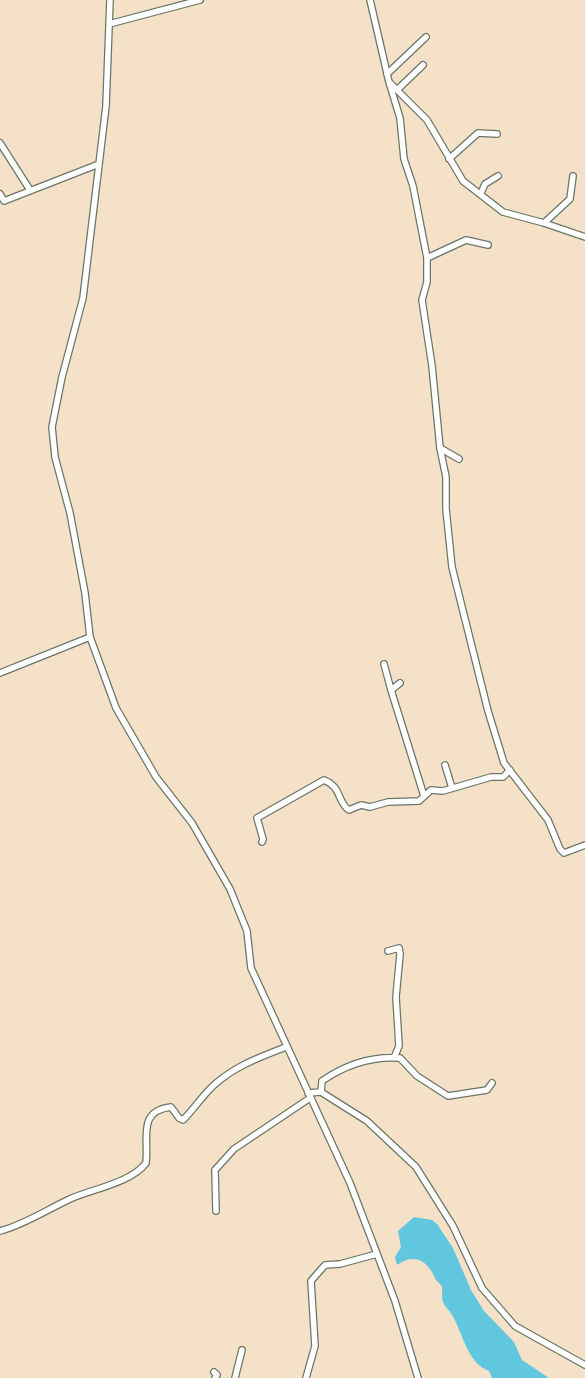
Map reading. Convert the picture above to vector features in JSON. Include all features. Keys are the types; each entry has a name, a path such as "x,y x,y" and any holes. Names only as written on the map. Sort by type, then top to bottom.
{"street":[{"path":"110,0 106,106 83,298 62,377 52,427 55,457 70,513 85,592 90,638 116,708 129,732 156,777 192,823 230,889 247,931 251,968 350,1183 395,1301 418,1378"},
{"path":"109,24 200,0"},
{"path":"370,0 389,82 400,118 404,159 413,186 427,258 427,282 422,300 432,366 440,448 446,477 446,509 452,567 488,710 504,763 548,820 560,849 564,853 585,845"},
{"path":"387,74 426,37"},
{"path":"397,90 423,65"},
{"path":"389,82 427,120 463,180 503,212 544,223 585,238"},
{"path":"449,158 478,132 497,134"},
{"path":"0,143 30,190"},
{"path":"0,194 4,201 99,164"},
{"path":"481,193 485,184 498,176"},
{"path":"544,223 570,199 574,176"},
{"path":"427,258 466,240 488,245"},
{"path":"440,448 459,459"},
{"path":"0,673 90,638"},
{"path":"384,664 424,796"},
{"path":"392,690 400,683"},
{"path":"445,765 452,788"},
{"path":"262,842 263,839 257,818 324,780 338,790 346,808 349,810 361,804 370,807 388,802 419,801 430,790 443,791 491,777 503,777 510,770"},
{"path":"388,951 399,948 400,954 396,997 398,1046 394,1058"},
{"path":"0,1231 22,1224 69,1199 135,1174 146,1164 146,1121 152,1112 171,1107 179,1118 183,1120 214,1085 230,1072 251,1060 286,1047"},
{"path":"321,1092 322,1081 341,1068 382,1057 400,1058 417,1076 448,1096 487,1090 492,1083"},
{"path":"216,1211 215,1170 234,1149 309,1096 321,1092"},
{"path":"321,1092 366,1121 416,1167 453,1226 482,1288 515,1326 585,1365"},
{"path":"306,1378 315,1346 310,1281 325,1265 340,1264 377,1254"},
{"path":"235,1378 242,1350"}],"water":[{"path":"414,1217 432,1220 437,1224 453,1248 471,1290 484,1311 514,1342 522,1360 549,1378 492,1378 489,1371 475,1361 466,1347 456,1322 443,1302 441,1286 428,1267 419,1260 414,1259 403,1261 397,1265 395,1257 401,1247 398,1231"}]}
